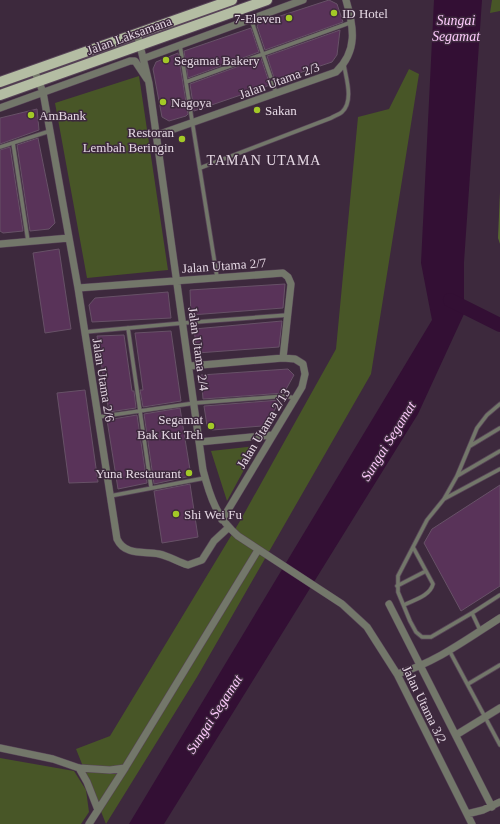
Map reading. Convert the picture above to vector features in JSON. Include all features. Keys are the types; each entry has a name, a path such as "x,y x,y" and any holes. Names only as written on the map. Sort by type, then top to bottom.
{"main road":[{"name":"Jalan Laksamana","path":"0,82 137,32 232,0"},
{"name":"Jalan Laksamana","path":"0,94 267,0"}],"street":[{"path":"144,58 303,0"},
{"path":"344,65 352,45 353,22 346,0"},
{"name":"Jalan Utama 2/4","path":"137,32 150,82 190,366 199,442 205,478 214,508 228,528 261,552 342,604"},
{"path":"0,108 130,61 135,61 139,65 150,82"},
{"name":"Jalan Utama 2/3","path":"157,135 336,72 344,65"},
{"name":"Jalan Utama 2/6","path":"34,70 44,92 78,288 117,539 120,545 126,549 159,554 188,565 196,564 202,560 214,541 228,528"},
{"path":"0,244 69,238"},
{"name":"Jalan Utama 2/7","path":"78,288 283,273 288,277 291,284 283,358"},
{"path":"190,366 283,358"},
{"name":"Jalan Utama 2/13","path":"222,520 302,387 305,374 303,364 295,359 283,358"},
{"path":"199,442 272,435"},
{"path":"89,824 261,552"},
{"name":"Jalan Utama 3/2","path":"342,604 368,627 397,674 472,824"},
{"name":"Jalan Utama 3/2","path":"389,604 492,807"},
{"path":"397,674 420,666 450,650 500,618"},
{"path":"456,735 500,708"},
{"path":"0,748 53,759 79,768 110,770 125,768"},
{"path":"79,768 87,782 98,810"},
{"path":"467,814 492,807 500,802"}],"lane":[{"path":"251,18 276,93"},
{"path":"186,82 353,22"},
{"path":"180,45 217,277"},
{"path":"200,168 331,118 342,112 348,103 344,65"},
{"path":"0,147 50,131"},
{"path":"13,143 28,241"},
{"path":"85,332 183,322 288,315"},
{"path":"128,328 151,487"},
{"path":"98,417 195,403 285,396 295,398"},
{"path":"500,404 487,415 477,428 457,476 444,499 428,520 398,576 398,586 404,606 416,632 422,637 431,637 500,595"},
{"path":"469,446 500,428"},
{"path":"457,476 500,451"},
{"path":"444,499 500,469"},
{"path":"110,496 151,487 205,478"},
{"path":"404,606 427,594 432,590 433,584 413,547"},
{"path":"398,586 426,571"},
{"path":"472,613 480,630"},
{"path":"450,650 500,745"},
{"path":"468,684 500,665"}],"green space":[{"path":"492,0 500,0 500,11 490,13"},
{"path":"409,69 419,74 371,374 197,677 106,824 76,749 110,736 240,521 336,349 358,117 389,109"},
{"path":"139,76 168,270 87,278 55,103"},
{"path":"500,192 500,244 498,238"},
{"path":"257,446 227,501 211,451"},
{"path":"0,758 74,771 86,790 89,812 81,824 0,824"}],"water":[{"name":"Sungai Segamat","path":"434,0 482,0 464,262 464,314 418,414 164,824 129,824 432,320 421,263"}],"building":[{"path":"329,0 337,4 343,22 265,50 257,26 259,23"},
{"path":"251,28 259,52 188,78 184,51"},
{"path":"340,30 337,55 332,62 275,81 267,56"},
{"path":"178,53 188,114 169,121 162,117 153,69 156,62"},
{"path":"261,58 270,85 194,111 190,84"},
{"path":"37,109 39,130 0,144 0,118"},
{"path":"38,138 55,223 49,229 30,231 17,145"},
{"path":"10,147 23,231 3,233 0,231 0,150"},
{"path":"59,249 71,329 45,333 33,253"},
{"path":"285,284 283,308 191,315 190,290"},
{"path":"168,292 171,318 92,322 89,305 95,298"},
{"path":"282,321 279,347 197,353 194,329"},
{"path":"171,331 181,401 143,407 140,390 143,390 135,333"},
{"path":"124,335 136,408 109,412 97,336"},
{"path":"288,369 294,375 284,393 203,399 201,375"},
{"path":"85,390 98,482 69,483 57,393"},
{"path":"280,400 268,422 262,426 212,430 207,426 204,406"},
{"path":"180,408 191,476 154,484 144,414"},
{"path":"137,415 147,483 118,489 107,420"},
{"name":"Shi Wei Fu","path":"190,484 198,537 162,543 154,491"},
{"path":"500,485 500,586 461,611 424,543 432,529"}],"waterway":[{"path":"450,300 500,325"}],"place":[{"name":"ID Hotel","path":"334,13"},
{"name":"7-Eleven","path":"289,18"},
{"name":"Segamat Bakery","path":"166,60"},
{"name":"Nagoya","path":"163,102"},
{"name":"Sakan","path":"257,110"},
{"name":"AmBank","path":"31,115"},
{"name":"Restoran Lembah Beringin","path":"182,139"},
{"name":"Segamat Bak Kut Teh","path":"211,426"},
{"name":"Yuna Restaurant","path":"189,473"},
{"name":"Shi Wei Fu","path":"176,514"}],"district":[{"name":"TAMAN UTAMA","path":"264,160"}]}
